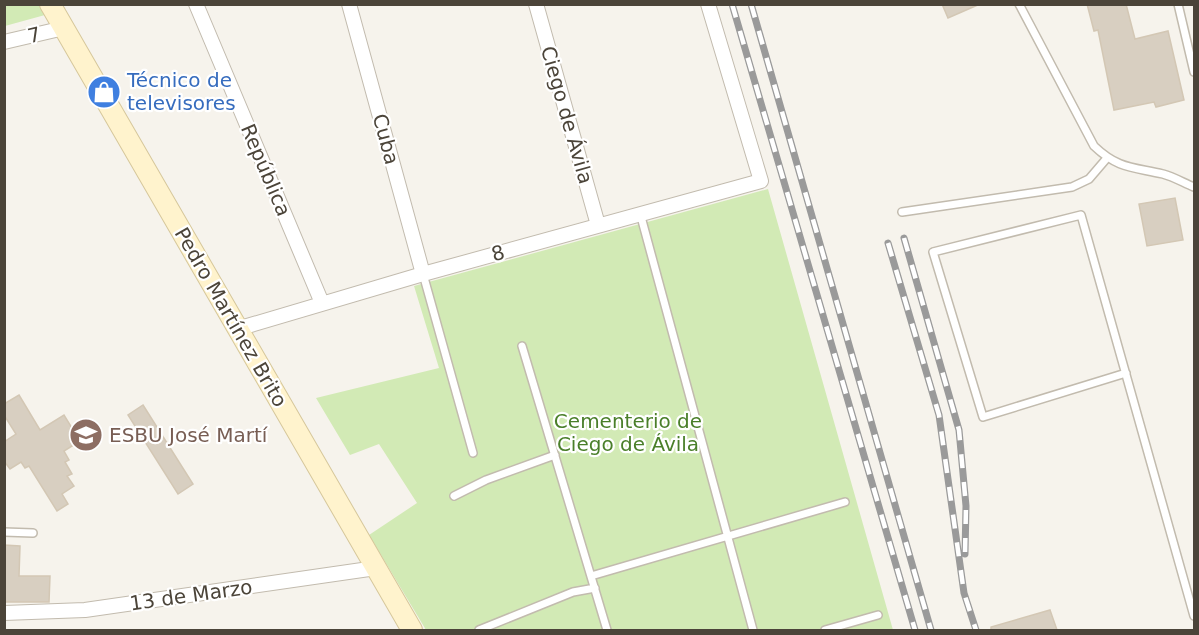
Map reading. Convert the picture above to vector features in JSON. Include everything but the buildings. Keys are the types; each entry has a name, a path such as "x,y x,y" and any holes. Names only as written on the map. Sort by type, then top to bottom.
{"street":[{"name":"Pedro Martínez Brito","path":"50,4 412,630"},
{"name":"República","path":"196,4 322,303"},
{"name":"Cuba","path":"349,4 423,274"},
{"name":"Ciego de Ávila","path":"536,4 598,225"},
{"name":"8","path":"237,329 423,274 761,181 708,4"},
{"name":"7","path":"4,42 64,28"},
{"name":"13 de Marzo","path":"4,613 85,610 376,568"}],"lane":[{"path":"1018,4 1094,146 1107,158 1125,167 1166,175 1194,187"},
{"path":"1178,4 1194,72"},
{"path":"902,212 1072,187 1089,180 1107,158"},
{"path":"640,213 753,630"},
{"path":"1125,373 983,417 933,252 1081,215 1194,616"},
{"path":"423,274 473,453"},
{"path":"522,346 607,630"},
{"path":"454,496 486,480 555,454"},
{"path":"591,576 845,502"},
{"path":"4,532 33,532"},
{"path":"479,630 573,592 595,588"},
{"path":"825,630 878,615"}],"green space":[{"path":"4,5 41,5 45,15 5,26"},
{"name":"Cementerio de Ciego de Ávila","path":"768,189 893,630 426,630 369,535 417,503 379,444 350,455 316,398 439,368 414,286"}],"railway":[{"path":"732,4 915,630"},
{"path":"751,4 931,630"},
{"path":"904,238 959,430 966,506 965,554"},
{"path":"888,243 939,415 964,593 976,630"}],"place":[{"name":"Técnico de televisores","path":"104,92"},
{"name":"ESBU José Martí","path":"86,435"}]}
